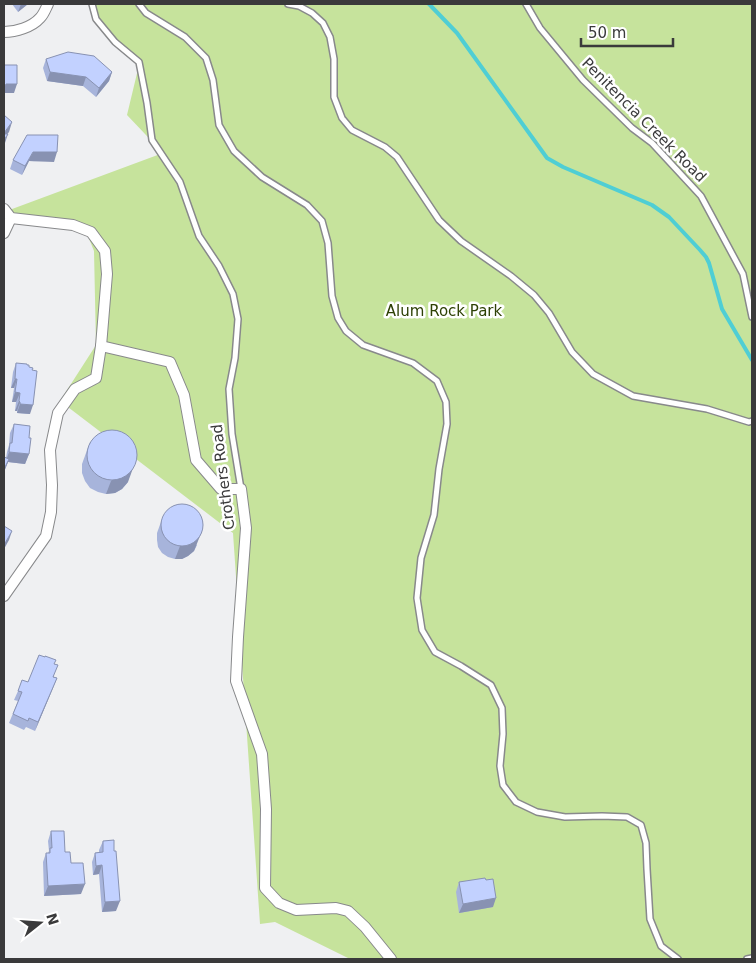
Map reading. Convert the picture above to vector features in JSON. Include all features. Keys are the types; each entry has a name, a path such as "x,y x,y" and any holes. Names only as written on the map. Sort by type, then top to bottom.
{"street":[{"path":"4,32 26,28 40,19 48,4"},
{"path":"4,209 11,218 73,225 91,232 105,251 107,274 101,346 96,378 75,389 58,413 50,450 51,512 46,536 4,596"},
{"path":"4,233 11,218"},
{"path":"101,346 170,362 184,395 196,460 221,488 241,489"},
{"name":"Crothers Road","path":"241,489 246,528 236,681 262,754 266,809 265,888 279,903 296,910 336,908 348,911 365,927 391,959"}],"lane":[{"name":"Crothers Road","path":"92,4 96,19 115,42 139,62 152,140 180,182 199,236 219,266 233,294 238,318 235,358 229,389 232,434 241,489"},
{"path":"139,4 146,13 185,37 206,58 213,80 219,125 234,151 262,177 307,205 322,222 328,243 332,296 338,318 346,331 363,345 413,363 437,381 446,402 447,424 439,469 434,515 421,558 417,598 422,630 435,652 491,685 502,708 503,734 500,766 503,785 516,802 537,812 565,817 628,817 641,825 646,843 650,919 661,946 678,959"},
{"path":"288,4 299,6 312,13 323,23 330,37 334,59 334,97 342,118 352,130 385,147 397,157 439,220 461,241 511,276 534,295 548,313 572,352 593,374 633,396 707,409 749,422 752,421"},
{"name":"Penitencia Creek Road","path":"526,4 540,28 583,80 632,128 652,143 701,196 743,274 752,317"},
{"path":"747,959 752,958"}],"green space":[{"name":"Alum Rock Park","path":"92,4 752,4 752,959 350,959 275,922 260,924 233,533 60,401 96,345 94,251 88,236 71,230 4,216 4,212 163,153 127,115 139,65 95,21"}],"building":[{"path":"68,52 94,56 112,72 99,88 86,77 50,72 46,59"},
{"path":"4,65 17,65 17,84 6,84 4,86"},
{"path":"4,115 12,122 4,133"},
{"path":"27,135 58,135 57,152 33,152 25,166 13,160"},
{"path":"16,363 27,364 33,368 32,370 37,371 33,405 20,404 20,393 15,392 17,379 15,379"},
{"path":"14,424 30,426 29,454 9,452"},
{"path":"112,430 122,432 130,437 135,445 137,455 135,465 130,473 122,478 112,480 102,478 94,473 89,465 87,455 89,445 94,437 102,432"},
{"path":"4,457 9,459 4,469"},
{"path":"182,504 190,506 199,514 203,525 201,533 193,542 182,546 174,544 165,536 161,525 163,517 171,508"},
{"path":"4,526 12,531 4,545"},
{"path":"39,655 56,660 54,664 58,665 53,677 57,678 38,722 29,718 28,721 13,714 22,692 18,691 22,680 28,682"},
{"path":"51,831 64,831 65,852 70,852 71,863 83,863 85,884 48,886 46,853 50,853 50,848 52,848"},
{"path":"114,840 120,901 105,902 102,865 96,866 95,853 103,852 103,841"},
{"path":"485,878 486,880 493,879 496,898 463,904 459,882"}],"waterway":[{"path":"429,4 457,33 547,158 563,167 652,205 669,217 700,250 709,263 722,309 752,360"}]}
